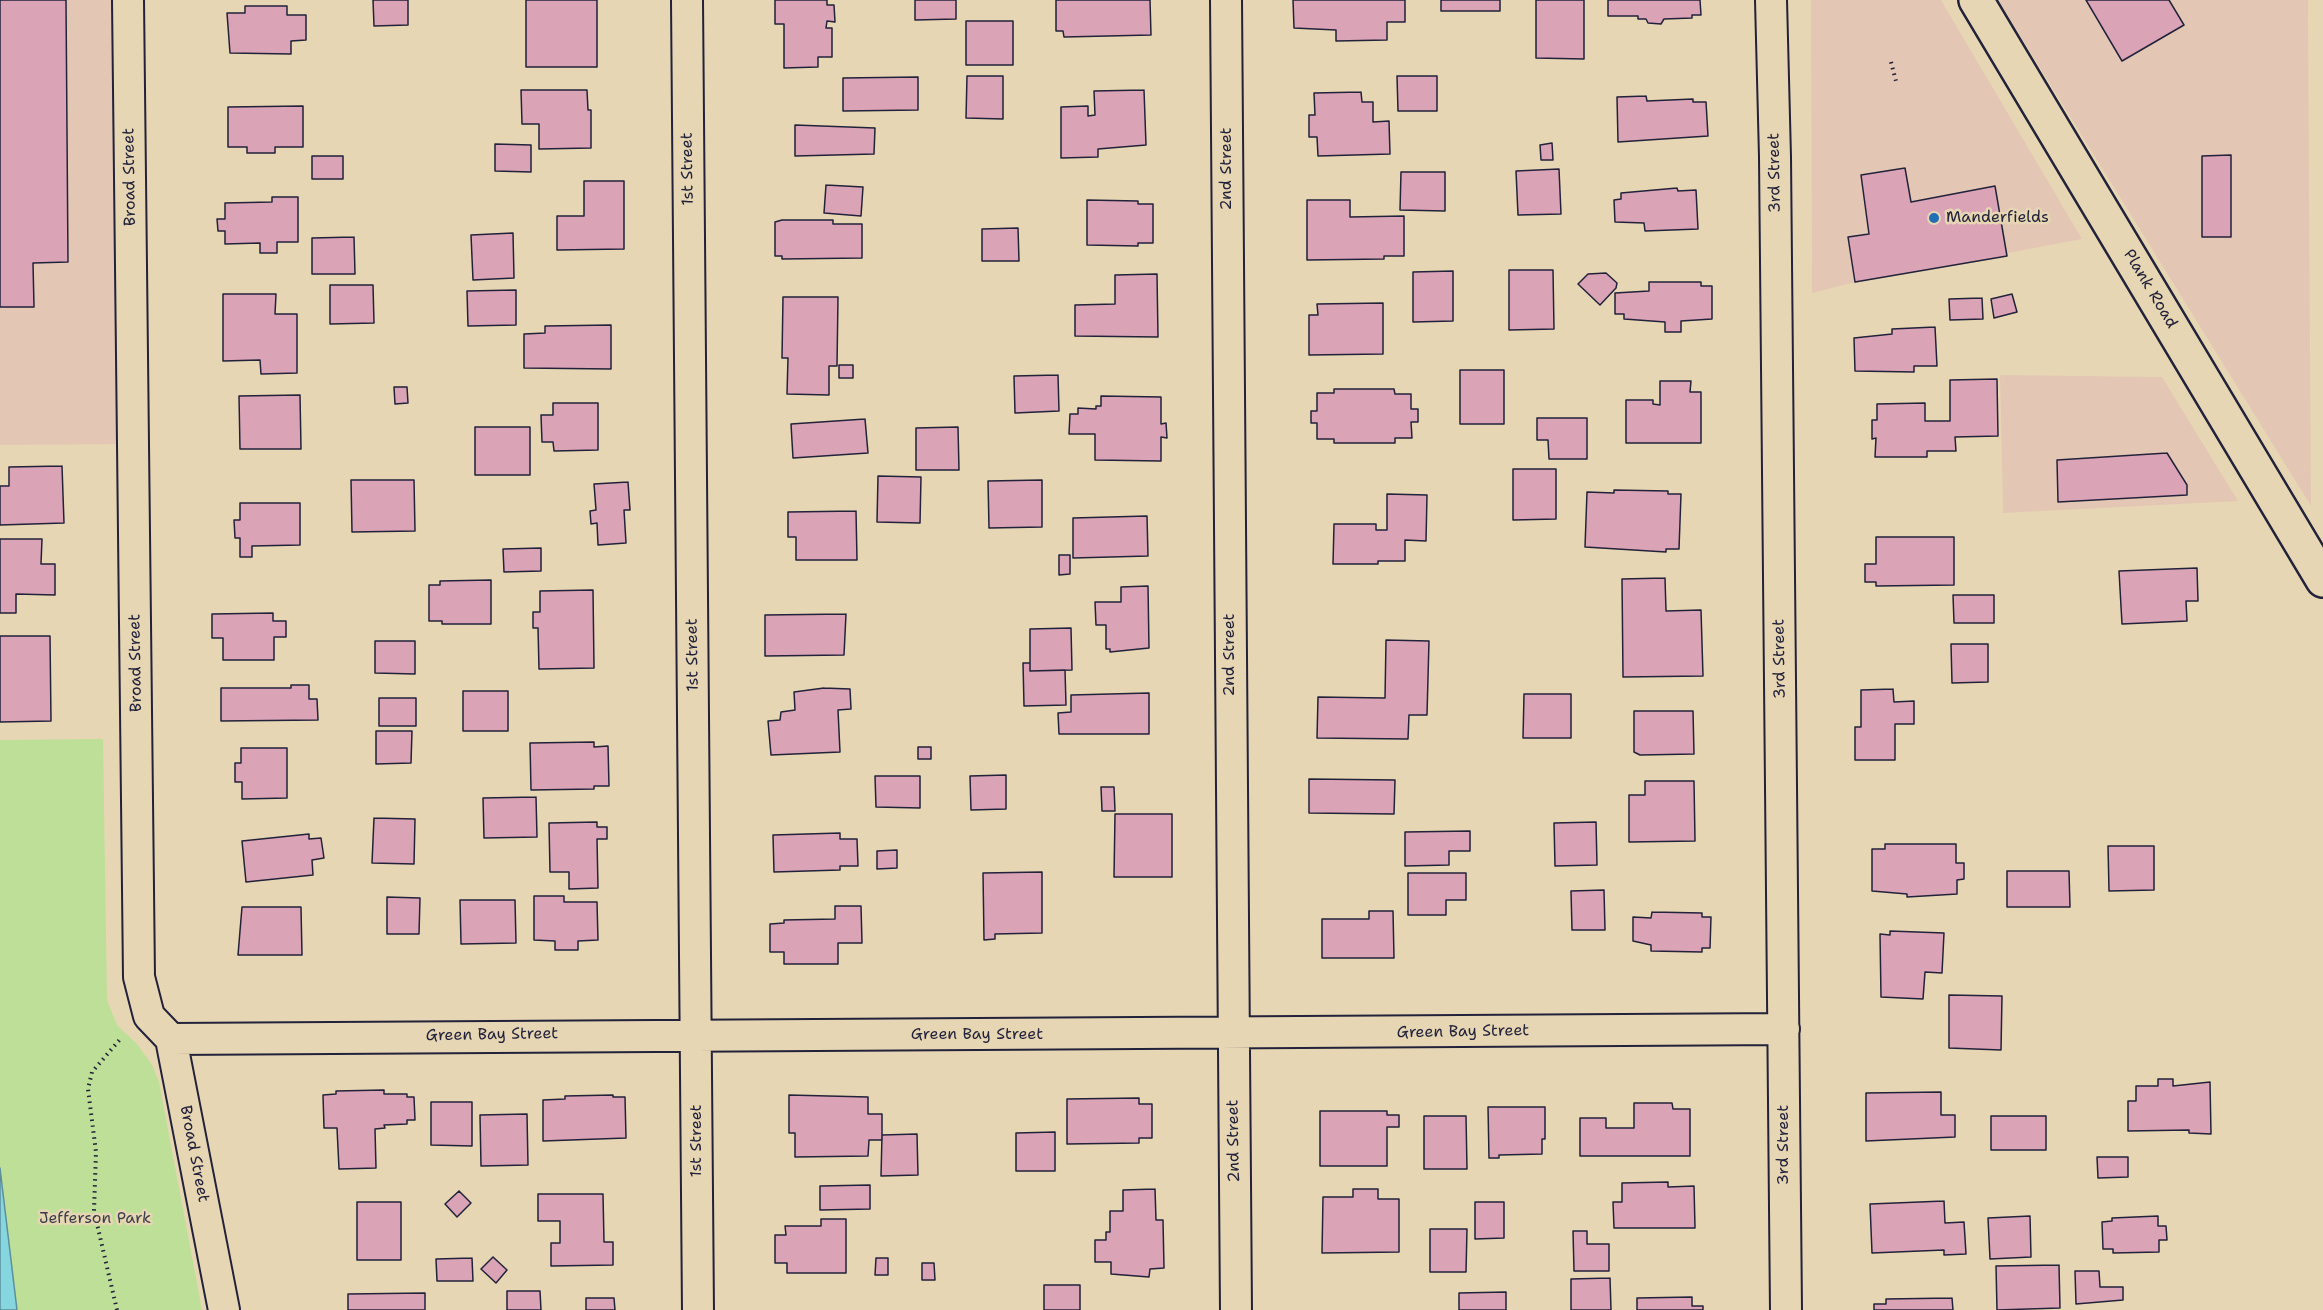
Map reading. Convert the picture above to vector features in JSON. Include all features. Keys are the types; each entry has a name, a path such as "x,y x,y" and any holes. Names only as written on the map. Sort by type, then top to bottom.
{"main road":[{"name":"Plank Road","path":"1976,0 2323,580"}],"street":[{"name":"Broad Street","path":"128,0 139,977 149,1016 171,1039 224,1310"},
{"name":"1st Street","path":"687,0 698,1310"},
{"name":"2nd Street","path":"1226,0 1236,1310"},
{"name":"3rd Street","path":"1773,2 1786,1310"},
{"name":"Green Bay Street","path":"171,1039 1784,1029"}],"path":[{"path":"1891,62 1897,85"},
{"path":"117,1310 94,1211 96,1152 88,1089 92,1072 124,1035"}],"shaded area":[{"path":"0,0 128,0 133,444 0,445"},
{"path":"1811,0 1941,0 2082,239 1855,282 1812,293"},
{"path":"1998,0 2308,0 2311,506"},
{"path":"2000,375 2162,377 2238,501 2003,513"}],"green space":[{"name":"Jefferson Park","path":"103,739 107,1000 117,1025 137,1044 152,1065 159,1082 202,1310 17,1310 0,1168 0,740"}],"water":[{"path":"0,1168 2,1185 17,1310 0,1310"}],"building":[{"path":"0,0 66,0 68,262 33,263 34,307 0,307"},
{"path":"373,0 408,0 408,25 374,26"},
{"path":"526,0 597,0 597,67 526,67"},
{"path":"775,0 827,0 827,5 834,5 835,22 827,21 826,28 832,28 832,57 818,57 818,67 784,68 784,24 775,24"},
{"path":"915,0 956,0 956,19 915,20"},
{"path":"1056,0 1150,0 1151,35 1064,37 1063,31 1056,31"},
{"path":"1293,0 1405,0 1405,22 1387,22 1387,40 1336,41 1336,30 1294,28"},
{"path":"1441,0 1500,0 1500,11 1441,11"},
{"path":"1536,0 1584,0 1584,59 1536,58"},
{"path":"1608,0 1700,0 1701,15 1692,15 1692,18 1664,19 1661,24 1648,23 1646,19 1638,19 1638,16 1608,16"},
{"path":"2086,0 2169,0 2184,25 2122,61"},
{"path":"245,6 287,6 287,15 306,15 306,40 291,41 291,54 230,53 227,13 245,13"},
{"path":"966,21 1013,21 1013,65 966,65"},
{"path":"967,76 1003,76 1003,119 966,118"},
{"path":"1397,76 1437,76 1437,111 1398,111"},
{"path":"918,77 918,110 843,111 843,78"},
{"path":"521,90 587,90 588,110 591,110 591,148 539,149 539,124 522,124"},
{"path":"1144,90 1146,145 1098,149 1098,157 1061,158 1061,107 1088,106 1088,116 1095,115 1094,91"},
{"path":"1361,92 1362,102 1373,102 1373,122 1389,121 1390,154 1318,156 1317,137 1309,137 1309,115 1315,115 1314,93"},
{"path":"1646,96 1647,101 1693,99 1693,102 1706,102 1708,136 1618,142 1617,97"},
{"path":"303,106 303,147 275,147 275,153 247,153 247,147 228,147 228,107"},
{"path":"795,125 875,128 874,154 795,156"},
{"path":"1552,143 1553,160 1541,160 1540,145"},
{"path":"495,144 531,145 531,172 495,171"},
{"path":"2231,155 2231,237 2202,237 2202,156"},
{"path":"312,156 343,156 343,179 312,179"},
{"name":"Manderfields","path":"1905,168 1911,202 1995,186 2007,256 1855,282 1848,237 1869,234 1861,175"},
{"path":"1559,169 1561,214 1518,215 1516,171"},
{"path":"1401,172 1445,172 1445,211 1400,210"},
{"path":"584,181 624,181 624,249 557,250 557,216 584,216"},
{"path":"826,185 863,187 861,216 824,213"},
{"path":"1677,188 1678,191 1696,190 1698,229 1645,231 1644,223 1615,222 1614,200 1621,199 1621,193"},
{"path":"272,197 298,197 298,242 277,242 277,253 260,253 260,243 225,244 225,231 218,231 217,219 225,219 225,203 272,202"},
{"path":"1087,200 1138,201 1138,204 1153,204 1153,243 1138,243 1138,246 1087,245"},
{"path":"1307,200 1350,200 1350,217 1404,216 1404,256 1384,256 1384,259 1307,260"},
{"path":"833,220 833,224 862,224 862,258 782,259 782,256 775,256 775,222"},
{"path":"1018,228 1019,261 982,261 982,229"},
{"path":"513,233 514,278 473,280 471,235"},
{"path":"354,237 355,274 312,274 312,238"},
{"path":"1509,270 1553,270 1554,329 1509,330"},
{"path":"1453,271 1453,321 1413,322 1413,272"},
{"path":"1606,273 1617,283 1616,288 1600,305 1578,284 1588,274"},
{"path":"1157,274 1158,337 1075,336 1075,305 1115,304 1115,275"},
{"path":"1649,282 1701,282 1701,286 1712,286 1712,319 1681,321 1681,332 1665,332 1665,322 1624,319 1624,314 1615,314 1615,293 1649,291"},
{"path":"330,285 373,285 374,323 330,324"},
{"path":"516,290 516,325 468,326 467,291"},
{"path":"223,294 276,294 275,314 297,314 297,373 261,374 260,360 223,361"},
{"path":"2012,294 2017,312 1994,318 1991,299"},
{"path":"783,297 838,297 837,366 829,366 829,395 787,394 788,358 782,358"},
{"path":"1982,298 1983,319 1950,320 1949,299"},
{"path":"1383,303 1383,354 1309,355 1309,315 1318,315 1317,304"},
{"path":"611,325 611,369 524,368 524,334 545,333 545,326"},
{"path":"1935,327 1937,366 1914,366 1914,372 1855,371 1854,338 1892,334 1892,329"},
{"path":"839,365 853,365 853,378 839,378"},
{"path":"1460,370 1504,370 1504,424 1460,424"},
{"path":"1058,375 1059,411 1015,413 1014,376"},
{"path":"1997,379 1998,436 1955,437 1956,451 1927,451 1927,457 1875,457 1876,438 1872,439 1872,420 1877,420 1877,404 1925,403 1925,421 1950,421 1950,380"},
{"path":"1660,381 1691,381 1690,392 1701,392 1701,443 1626,443 1626,400 1653,400 1653,404 1660,405"},
{"path":"394,387 407,387 408,403 395,404"},
{"path":"1334,389 1394,389 1395,394 1411,394 1411,409 1418,409 1418,422 1411,422 1412,438 1395,438 1395,443 1334,443 1334,439 1317,439 1317,423 1311,423 1311,411 1317,411 1317,393 1334,393"},
{"path":"300,395 301,449 240,449 239,396"},
{"path":"1101,396 1161,397 1161,424 1166,423 1167,438 1161,437 1161,461 1095,460 1095,434 1069,434 1070,414 1078,414 1078,408 1096,409 1096,406 1101,406"},
{"path":"553,403 598,403 598,450 554,451 553,442 542,442 541,415 553,415"},
{"path":"1537,418 1587,418 1587,459 1549,459 1548,440 1537,440"},
{"path":"865,419 868,453 793,458 791,424"},
{"path":"475,427 530,427 530,475 475,475"},
{"path":"958,427 959,470 916,470 916,428"},
{"path":"2167,453 2187,485 2187,495 2058,502 2057,460"},
{"path":"62,466 64,523 0,525 0,486 9,486 9,467"},
{"path":"1513,469 1556,469 1556,519 1513,520"},
{"path":"878,476 921,477 920,523 877,522"},
{"path":"351,480 414,480 415,531 352,532"},
{"path":"1042,480 1042,527 989,528 988,481"},
{"path":"628,482 630,510 624,510 626,543 598,545 597,523 591,524 590,511 596,510 594,484"},
{"path":"1614,490 1668,491 1668,494 1681,494 1679,549 1666,549 1666,552 1585,547 1587,492 1614,493"},
{"path":"1387,494 1427,495 1426,541 1405,540 1405,561 1378,561 1378,564 1333,564 1334,524 1376,524 1376,530 1387,530"},
{"path":"240,503 300,503 300,545 252,546 252,557 240,557 240,538 235,538 234,520 240,520"},
{"path":"856,511 857,560 796,560 796,537 788,537 788,512"},
{"path":"1147,516 1148,556 1073,558 1073,518"},
{"path":"1876,537 1954,537 1954,585 1876,586 1876,582 1865,582 1865,564 1876,564"},
{"path":"0,539 42,539 41,564 55,564 55,595 16,594 16,613 0,613"},
{"path":"541,548 541,571 504,572 503,549"},
{"path":"1059,555 1070,555 1070,574 1059,575"},
{"path":"2197,568 2198,601 2186,601 2187,621 2122,624 2119,571"},
{"path":"1665,578 1666,611 1701,610 1703,676 1623,677 1622,579"},
{"path":"491,580 491,624 442,624 442,621 429,621 429,585 440,585 440,581"},
{"path":"1148,586 1149,648 1110,652 1110,649 1106,649 1106,625 1096,625 1095,602 1121,602 1121,587"},
{"path":"593,590 594,668 539,669 538,628 533,628 533,612 540,612 540,591"},
{"path":"1953,595 1994,595 1994,623 1954,623"},
{"path":"273,613 273,621 286,621 286,637 274,637 274,660 223,660 223,638 212,638 212,614"},
{"path":"846,614 844,655 765,656 765,615"},
{"path":"1071,628 1072,670 1030,671 1030,629"},
{"path":"0,636 50,636 51,721 0,722"},
{"path":"1386,640 1429,641 1427,715 1409,715 1408,739 1317,738 1318,697 1385,698"},
{"path":"375,641 415,641 415,674 375,673"},
{"path":"1951,644 1988,644 1988,682 1952,683"},
{"path":"1023,663 1030,663 1030,671 1065,670 1066,705 1024,706"},
{"path":"291,685 309,685 309,699 317,699 318,720 221,721 221,688 291,688"},
{"path":"824,688 850,689 851,709 838,710 840,752 771,755 768,721 780,720 781,712 795,710 794,692"},
{"path":"1893,689 1894,702 1914,701 1914,724 1895,724 1895,760 1855,760 1855,727 1861,727 1861,690"},
{"path":"463,691 508,691 508,731 463,731"},
{"path":"1149,693 1149,734 1059,734 1058,713 1071,712 1071,695"},
{"path":"1524,694 1571,694 1571,738 1523,738"},
{"path":"379,698 416,698 416,726 379,726"},
{"path":"1634,711 1693,711 1694,754 1640,755 1634,752"},
{"path":"376,731 412,731 411,763 376,764"},
{"path":"594,742 594,747 608,746 609,786 594,786 594,789 531,790 530,743"},
{"path":"918,747 931,747 931,759 918,759"},
{"path":"241,748 287,748 287,798 242,799 242,782 235,782 235,763 241,763"},
{"path":"1006,775 1006,809 971,810 970,776"},
{"path":"875,776 920,776 920,808 876,807"},
{"path":"1309,779 1395,780 1394,814 1309,813"},
{"path":"1645,781 1694,781 1695,841 1629,842 1629,795 1645,795"},
{"path":"1101,787 1114,787 1115,811 1102,811"},
{"path":"536,797 537,837 484,838 483,798"},
{"path":"1115,814 1172,814 1172,877 1114,877"},
{"path":"374,818 415,819 414,864 372,863"},
{"path":"597,822 597,827 607,827 607,839 597,839 598,888 569,889 569,872 550,872 549,823"},
{"path":"1596,822 1597,865 1555,866 1554,823"},
{"path":"1470,831 1470,851 1449,851 1449,865 1405,866 1405,832"},
{"path":"840,833 840,839 857,839 858,866 840,866 840,870 774,872 773,835"},
{"path":"309,834 309,839 321,838 324,858 312,860 313,875 246,882 242,841"},
{"path":"1885,844 1956,844 1956,863 1964,863 1964,879 1957,880 1957,894 1907,897 1907,894 1872,891 1872,849 1885,849"},
{"path":"2108,846 2154,846 2154,890 2109,891"},
{"path":"897,850 897,868 877,869 877,851"},
{"path":"2007,871 2069,871 2070,907 2007,907"},
{"path":"1042,872 1042,933 995,934 995,939 984,940 983,873"},
{"path":"1408,873 1466,873 1466,900 1446,900 1446,915 1408,915"},
{"path":"1604,890 1605,930 1572,930 1571,891"},
{"path":"534,896 564,896 564,902 597,902 598,940 578,941 578,950 555,950 555,941 534,940"},
{"path":"387,897 420,898 419,934 387,934"},
{"path":"460,900 515,900 516,943 461,944"},
{"path":"835,906 861,906 862,943 838,943 838,964 784,964 784,952 770,952 770,924 784,923 784,920 835,919"},
{"path":"242,907 301,907 302,955 238,955"},
{"path":"1369,911 1393,911 1394,958 1322,958 1322,919 1369,919"},
{"path":"1652,912 1702,913 1702,917 1711,917 1710,948 1702,948 1702,952 1651,951 1651,945 1633,941 1633,917 1651,918"},
{"path":"1890,931 1944,933 1942,973 1925,972 1923,999 1881,997 1880,934 1890,935"},
{"path":"1949,995 2002,996 2001,1050 1949,1048"},
{"path":"2158,1079 2173,1079 2173,1086 2210,1082 2211,1134 2189,1133 2189,1130 2128,1131 2128,1101 2136,1101 2136,1086 2158,1086"},
{"path":"384,1090 384,1094 407,1094 407,1097 414,1097 415,1120 407,1120 407,1124 384,1125 385,1128 375,1129 376,1168 339,1169 337,1128 324,1128 323,1095 336,1094 336,1091"},
{"path":"1941,1092 1941,1115 1955,1115 1955,1137 1866,1141 1866,1093"},
{"path":"613,1095 613,1097 625,1097 626,1138 543,1141 543,1100 565,1099 565,1096"},
{"path":"789,1095 868,1097 868,1114 882,1114 882,1140 869,1140 868,1156 795,1157 795,1133 789,1133"},
{"path":"1139,1098 1139,1104 1152,1104 1152,1138 1139,1138 1139,1143 1067,1144 1067,1099"},
{"path":"431,1102 472,1102 472,1146 431,1145"},
{"path":"1634,1103 1672,1103 1673,1109 1690,1109 1690,1156 1580,1156 1580,1118 1606,1118 1606,1128 1634,1128"},
{"path":"1488,1107 1545,1107 1545,1139 1542,1139 1542,1154 1499,1155 1499,1158 1489,1158"},
{"path":"1320,1111 1387,1111 1387,1115 1399,1115 1399,1127 1387,1127 1387,1166 1320,1166"},
{"path":"527,1114 528,1165 481,1166 480,1115"},
{"path":"1424,1116 1466,1116 1467,1169 1424,1169"},
{"path":"1991,1116 2046,1116 2046,1150 1991,1150"},
{"path":"1055,1132 1055,1171 1016,1171 1016,1133"},
{"path":"917,1134 918,1175 881,1176 882,1135"},
{"path":"2097,1157 2128,1157 2128,1177 2098,1178"},
{"path":"1668,1182 1668,1187 1694,1186 1695,1228 1614,1228 1613,1202 1622,1202 1622,1183"},
{"path":"870,1185 870,1209 820,1210 820,1186"},
{"path":"1155,1189 1156,1220 1163,1220 1164,1268 1150,1269 1149,1277 1111,1274 1111,1262 1095,1262 1095,1240 1106,1240 1106,1232 1110,1232 1110,1211 1123,1211 1123,1190"},
{"path":"1353,1189 1378,1189 1378,1199 1399,1199 1399,1252 1322,1253 1323,1197 1353,1197"},
{"path":"459,1191 471,1203 457,1217 445,1204"},
{"path":"538,1194 603,1194 604,1242 613,1242 613,1265 551,1266 551,1243 560,1243 560,1221 538,1221"},
{"path":"1944,1201 1945,1223 1964,1222 1966,1254 1944,1255 1944,1250 1872,1253 1870,1204"},
{"path":"357,1202 401,1202 401,1260 357,1260"},
{"path":"1475,1202 1504,1202 1504,1238 1475,1239"},
{"path":"2030,1216 2031,1257 1990,1259 1988,1218"},
{"path":"2158,1216 2158,1226 2166,1226 2167,1240 2159,1240 2159,1252 2113,1253 2113,1249 2103,1249 2102,1222 2112,1221 2112,1218"},
{"path":"821,1219 846,1219 846,1273 787,1273 787,1263 775,1263 775,1235 786,1235 785,1226 821,1226"},
{"path":"1430,1229 1467,1229 1466,1272 1430,1272"},
{"path":"1573,1231 1587,1231 1587,1244 1609,1244 1609,1271 1574,1271"},
{"path":"493,1257 507,1270 496,1283 481,1269"},
{"path":"472,1258 473,1281 437,1281 436,1259"},
{"path":"876,1258 888,1258 888,1275 875,1275"},
{"path":"922,1263 934,1263 935,1280 922,1280"},
{"path":"2059,1265 2060,1308 1997,1310 1996,1266"},
{"path":"2075,1271 2099,1271 2100,1287 2123,1287 2123,1300 2076,1304"},
{"path":"1610,1278 1611,1310 1571,1310 1571,1279"},
{"path":"1044,1285 1080,1285 1080,1310 1044,1310"},
{"path":"507,1291 540,1291 541,1310 507,1310"},
{"path":"1506,1292 1506,1310 1459,1310 1459,1293"},
{"path":"425,1293 425,1310 348,1310 348,1294"},
{"path":"1692,1297 1692,1306 1703,1306 1703,1310 1637,1310 1637,1298"},
{"path":"586,1298 614,1298 615,1310 586,1310"},
{"path":"1952,1298 1953,1310 1874,1310 1874,1304 1886,1304 1886,1299"}],"place":[{"name":"Manderfields","path":"1934,218"}]}
